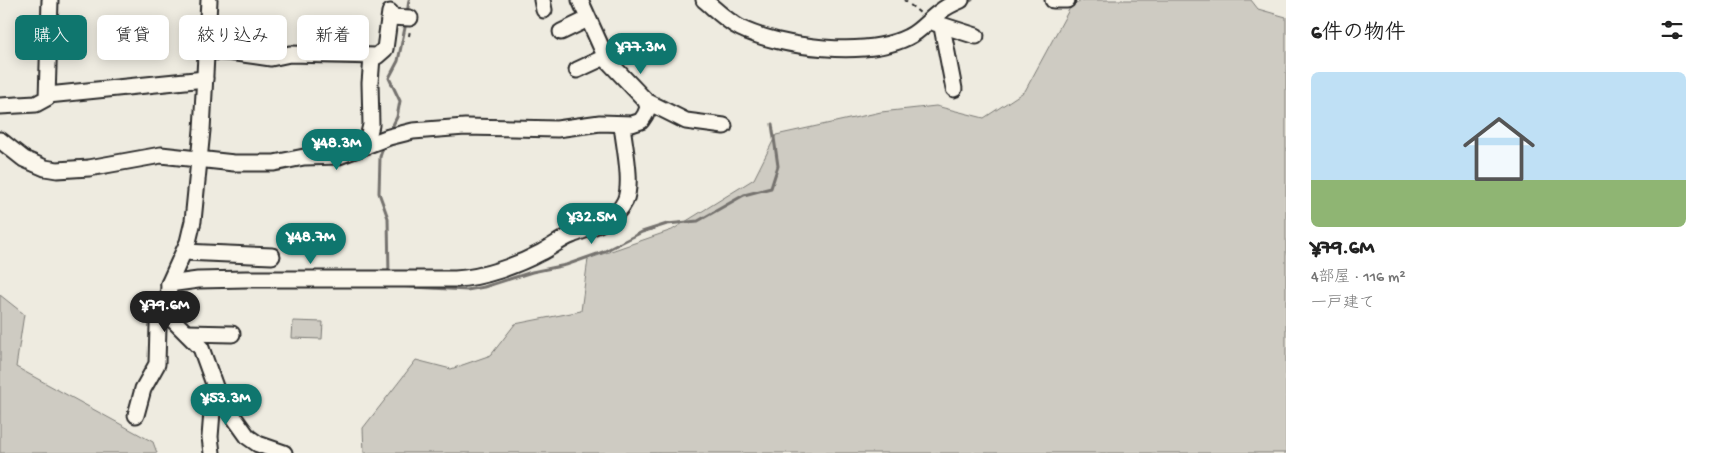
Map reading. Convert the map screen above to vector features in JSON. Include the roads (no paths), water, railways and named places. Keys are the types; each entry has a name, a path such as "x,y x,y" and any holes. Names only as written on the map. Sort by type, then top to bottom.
{"street":[{"path":"0,106 39,103 46,100 48,95 50,0"},
{"path":"208,15 209,0"},
{"path":"580,0 605,57 646,100 686,120 724,126"},
{"path":"704,0 742,29 776,42 804,47 866,47 898,41 935,24 942,10 961,0"},
{"path":"1053,0 1067,0"},
{"path":"287,55 372,57 380,55 385,49 390,14 410,18"},
{"path":"561,32 588,19"},
{"path":"935,24 976,36"},
{"path":"935,24 954,89"},
{"path":"366,146 371,125 370,84 372,57"},
{"path":"576,70 605,57"},
{"path":"206,60 193,221 184,252 169,284 168,308 173,320 204,353 214,386 248,437 258,444 284,453"},
{"path":"48,95 205,79"},
{"path":"0,140 24,159 46,168 57,170 89,168 153,155 234,163 274,163 304,157 339,156 408,132 453,127 558,129 600,123 622,125 641,121 648,109 646,100"},
{"path":"169,284 221,279 455,279 487,274 539,254 572,235 594,228 619,210 627,192 622,125"},
{"path":"184,252 272,256"},
{"path":"221,279 224,253"},
{"path":"136,415 143,389 157,364 158,326 160,318 168,308"},
{"path":"187,333 232,334"},
{"path":"212,453 210,437 214,386"}],"waterway":[{"path":"407,14 409,0"},
{"path":"966,3 972,0"},
{"path":"390,131 397,117 400,101 389,78 398,61 406,23"},
{"path":"770,46 788,50"},
{"path":"395,286 467,290 484,287 532,272 566,265 603,252 642,232 667,224 698,221 744,195 771,188 778,166 772,124"},
{"path":"384,144 380,157 379,193 388,218 389,275"}]}
